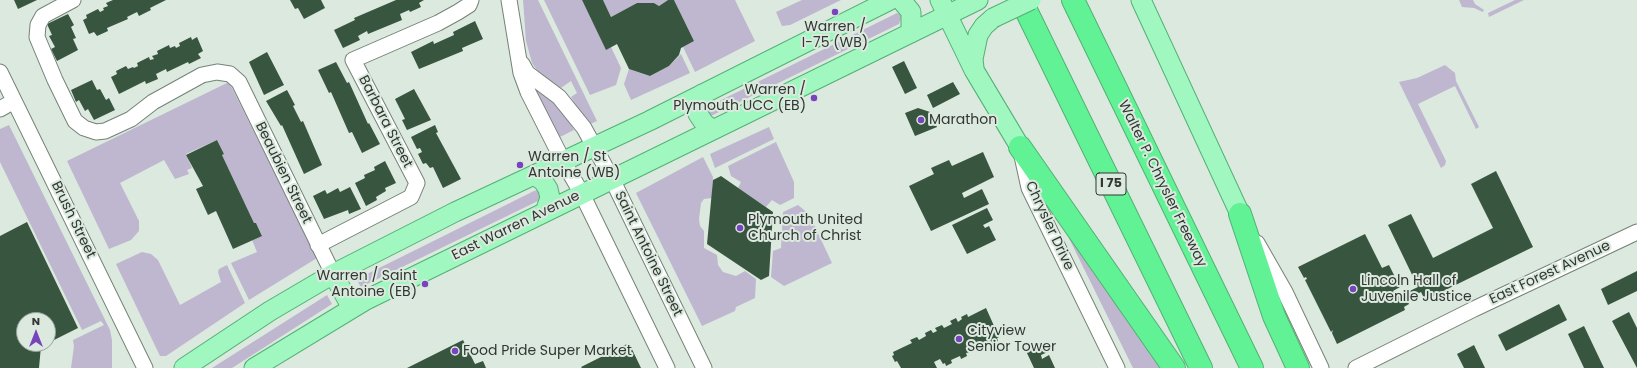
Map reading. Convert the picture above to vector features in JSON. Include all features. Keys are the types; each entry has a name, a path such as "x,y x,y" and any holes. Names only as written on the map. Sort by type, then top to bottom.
{"highway":[{"name":"I 75","path":"1021,0 1201,368"},
{"name":"Walter P. Chrysler Freeway","path":"1073,0 1252,368"},
{"path":"1020,147 1174,368"},
{"path":"1240,214 1274,316 1298,368"}],"main road":[{"path":"185,368 270,311 333,274 455,212 594,145 649,121 890,0"},
{"path":"902,0 911,12 911,33"},
{"name":"East Warren Avenue","path":"254,368 352,308 911,33 944,8 978,0"},
{"path":"974,70 973,59 977,39 984,26 993,18 1031,0"},
{"path":"1141,0 1240,214"},
{"name":"Chrysler Drive","path":"944,8 974,70 1020,147"},
{"path":"702,94 697,104 698,114 704,123 712,130"},
{"path":"534,175 543,181 548,189 550,198 545,212"},
{"path":"333,274 352,308"}],"street":[{"name":"Beaubien Street","path":"73,0 43,16 38,26 37,37 70,112 75,120 84,128 96,132 114,128 131,119 153,102 202,75 217,72 230,74 239,82 333,274"},
{"name":"Barbara Street","path":"318,245 411,197 417,183 353,60 458,12 469,5 471,0"},
{"name":"Saint Antoine Street","path":"509,0 516,50 521,73 528,92 563,161 582,194 668,368"},
{"name":"Saint Antoine Street","path":"516,50 527,73 559,97 577,117 594,145 704,368"},
{"name":"Brush Street","path":"0,72 145,368"},
{"path":"0,110 14,101"},
{"name":"Chrysler Drive","path":"1020,147 1029,188 1117,368"},
{"path":"1240,214 1285,292 1321,368"},
{"name":"East Forest Avenue","path":"1356,368 1474,309 1637,232"}],"shaded area":[{"path":"523,0 538,0 597,121 588,125 571,97 577,93 571,81 561,88 539,73 532,63 526,41"},
{"path":"544,0 582,0 606,49 611,47 621,68 616,85 590,95"},
{"path":"603,0 668,0 659,6 654,3 637,3 611,17"},
{"path":"674,0 735,0 755,41 695,72 683,47 694,41"},
{"path":"802,0 841,0 790,25 782,26 776,12"},
{"path":"1459,0 1473,0 1475,4 1484,10 1483,12 1474,8 1462,7"},
{"path":"1515,0 1524,0 1489,17 1488,13"},
{"path":"897,13 902,16 899,24 713,115 710,116 705,108"},
{"path":"681,54 690,73 631,100 624,84 629,69 650,76 669,66"},
{"path":"1445,65 1455,73 1456,81 1479,127 1476,129 1455,86 1418,104 1446,161 1445,165 1441,168 1399,82 1417,78"},
{"path":"229,82 317,258 249,300 231,263 257,252 252,240 262,235 256,223 254,223 222,155 224,154 217,140 186,154 192,168 187,170 189,174 175,179 164,160 120,183 139,221 139,231 131,240 109,249 67,161"},
{"path":"537,89 550,97 569,121 574,130 558,138 536,91"},
{"path":"9,125 110,330 112,340 112,368 71,368 74,346 73,340 104,325 101,321 82,330 0,162 0,129"},
{"path":"769,127 774,139 715,168 710,154"},
{"path":"776,142 794,182 794,198 780,205 772,200 766,207 738,188 741,182 731,176 728,166"},
{"path":"703,157 713,177 712,198 704,199 701,203 699,219 700,226 704,231 704,248 717,255 718,265 723,272 736,276 745,271 756,279 755,298 736,307 735,311 702,326 636,193"},
{"path":"539,190 540,200 361,287 359,284 357,279 534,191"},
{"path":"798,205 809,214 832,263 784,286 771,277 773,251 781,248 783,212"},
{"path":"1056,212 1163,368 1133,368"},
{"path":"142,252 151,254 158,260 180,305 221,282 218,272 219,269 227,265 245,303 166,356 160,356 116,264"},
{"path":"327,295 332,304 232,368 212,368"}],"building":[{"path":"14,0 37,0 18,9"},
{"path":"113,0 166,0 150,8 151,10 139,16 137,12 127,17 128,19 107,28 108,31 97,36 94,32 89,34 83,20 87,18 86,15 98,9 100,12 104,10 103,8 108,6 106,3"},
{"path":"290,0 321,0 325,8 304,19 298,8 295,9"},
{"path":"396,0 424,0 419,3 421,7 410,12 409,10 400,14 402,20 368,34 367,31 358,36 360,40 343,48 334,30 355,20 354,18"},
{"path":"582,0 603,0 611,17 637,3 654,3 659,6 668,0 674,0 694,41 681,48 679,55 669,66 650,76 629,69 617,44 606,50"},
{"path":"68,14 74,25 71,27 76,38 73,39 78,50 57,61 51,49 55,47 49,36 52,35 47,24"},
{"path":"475,21 483,39 462,48 463,51 419,69 411,52 433,41 434,44 454,35 453,32"},
{"path":"191,37 192,40 197,37 203,51 198,54 201,58 189,64 188,62 167,72 166,69 156,74 158,79 146,84 145,81 119,94 111,77 117,74 116,71 126,66 128,69 134,68 138,66 137,63 149,57 150,60 154,59 152,56 158,54 157,51 169,45 170,48 175,46 176,48 180,46 179,43"},
{"path":"267,52 284,85 264,95 249,62"},
{"path":"904,61 917,88 905,94 892,67"},
{"path":"336,62 347,83 349,82 368,124 369,123 380,144 362,153 352,132 349,133 331,92 329,93 318,70"},
{"path":"92,80 97,90 100,89 106,100 109,98 115,110 94,120 88,109 85,111 79,100 76,102 71,90"},
{"path":"953,82 960,94 933,108 927,95"},
{"path":"414,89 431,120 407,130 402,120 405,119 395,99"},
{"path":"287,90 295,105 293,106 301,122 303,121 322,165 304,174 282,125 281,126 266,101"},
{"name":"Marathon","path":"918,108 930,112 937,127 915,136 905,113"},
{"path":"435,125 438,132 436,133 461,179 443,188 433,167 430,168 426,163 423,164 418,154 422,152 420,148 417,149 411,137"},
{"path":"217,140 224,154 222,155 254,223 256,223 262,236 233,249 216,211 208,215 196,189 203,186 186,155"},
{"path":"983,152 994,177 962,193 964,198 982,189 989,204 931,231 909,186 934,174 931,168 949,160 952,166"},
{"path":"385,161 396,183 385,188 386,191 376,197 377,200 366,206 355,183 365,178 364,175 375,170 374,167"},
{"path":"1496,171 1533,247 1425,300 1421,292 1407,299 1409,304 1404,307 1405,310 1337,344 1332,333 1333,330 1331,332 1305,280 1307,279 1306,277 1304,278 1298,267 1365,234 1382,268 1389,265 1400,287 1393,291 1397,297 1418,287 1388,225 1411,214 1433,258 1493,228 1471,184"},
{"name":"Plymouth United Church of Christ","path":"721,176 773,212 769,276 761,280 707,244 713,180"},
{"path":"350,187 361,209 349,214 348,210 324,219 313,196 325,190 327,194 338,188 340,192"},
{"path":"987,208 993,220 983,225 985,228 989,226 996,240 967,254 952,225"},
{"path":"27,222 78,328 56,339 56,312 16,312 16,352 40,352 39,368 0,368 0,236"},
{"path":"1637,271 1637,291 1608,305 1601,289"},
{"path":"1559,304 1567,320 1506,351 1498,335"},
{"name":"Cityview Senior Tower","path":"986,308 999,337 997,338 998,341 992,344 991,341 976,348 978,350 966,353 967,356 961,359 960,356 951,360 952,363 946,366 940,359 934,362 937,368 901,368 897,361 895,362 892,356 894,355 893,352 912,343 910,340 917,337 919,340 926,336 925,333 931,330 933,333 937,331 935,328 942,325 944,328 952,324 950,321 956,318 958,322 962,319 961,317 967,314 968,317"},
{"path":"1629,312 1637,328 1637,368 1612,321"},
{"path":"1584,326 1604,368 1584,368 1568,334"},
{"name":"Food Pride Super Market","path":"463,340 475,364 483,361 486,368 407,368"},
{"path":"629,343 641,368 581,367"},
{"path":"1044,344 1048,352 1041,355 1042,359 1049,355 1055,368 1034,368 1026,351"},
{"path":"1474,345 1485,368 1464,368 1457,354"}],"place":[{"name":"Warren / I-75 (WB)","path":"835,12"},
{"name":"Warren / Plymouth UCC (EB)","path":"814,98"},
{"name":"Marathon","path":"921,120"},
{"name":"Warren / St Antoine (WB)","path":"520,165"},
{"name":"Plymouth United Church of Christ","path":"740,228"},
{"name":"Warren / Saint Antoine (EB)","path":"425,284"},
{"name":"Lincoln Hall of Juvenile Justice","path":"1353,289"},
{"name":"Cityview Senior Tower","path":"959,339"},
{"name":"Food Pride Super Market","path":"455,351"}]}
